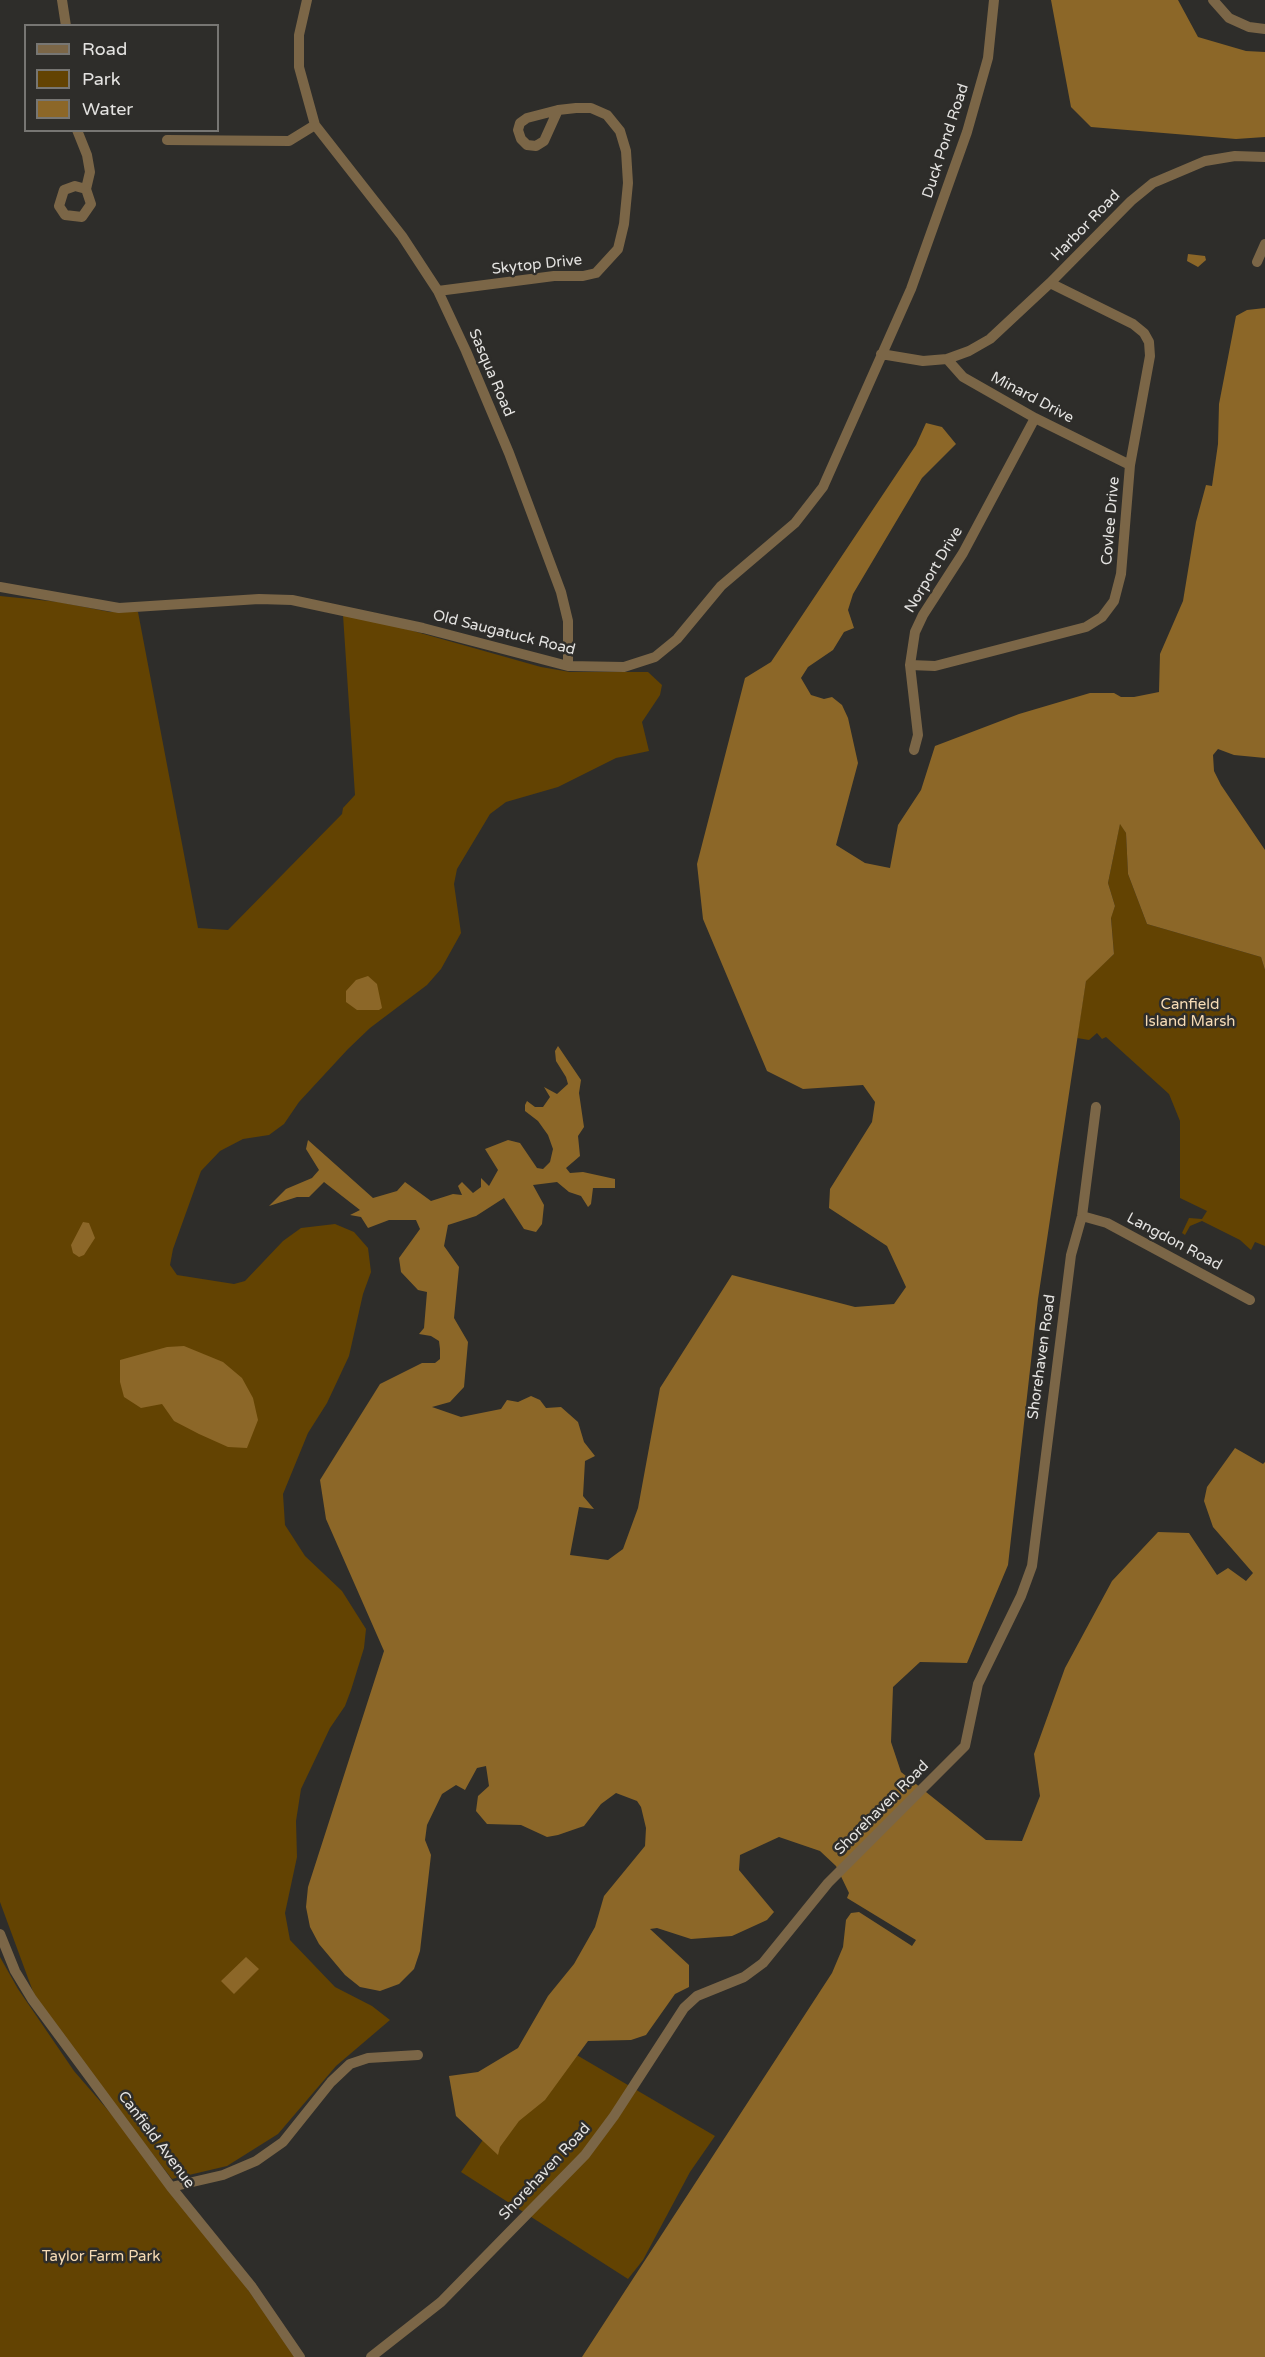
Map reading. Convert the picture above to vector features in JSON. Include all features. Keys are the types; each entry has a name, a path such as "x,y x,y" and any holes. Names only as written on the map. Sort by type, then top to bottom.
{"street":[{"path":"62,0 66,24"},
{"name":"Sasqua Road","path":"307,0 299,35 298,67 315,124 402,236 438,291 493,415 552,564 568,621 568,666"},
{"name":"Duck Pond Road","path":"911,289 967,132 988,58 994,0"},
{"path":"1213,0 1229,18 1249,27 1265,29"},
{"name":"Skytop Drive","path":"438,291 596,273 618,249 624,224 628,183 626,151 620,131 607,115 591,108 558,110"},
{"path":"167,140 289,141 315,124"},
{"path":"78,132 87,155 90,172 86,189"},
{"name":"Harbor Road","path":"947,359 969,351 990,339 1050,284 1131,201 1153,183 1205,160 1235,156 1265,157"},
{"path":"1257,262 1265,244"},
{"name":"Covlee Drive","path":"910,665 934,666 1086,627 1102,617 1114,601 1121,574 1130,465 1150,356 1149,342 1144,333 1132,324 1050,284"},
{"name":"Old Saugatuck Road","path":"0,587 119,608 259,599 292,600 423,628 568,666 624,667 646,661 666,650 721,586 795,523 814,501 833,468 911,289"},
{"path":"881,354 923,361 947,359"},
{"name":"Minard Drive","path":"947,359 963,377 1035,418 1130,465"},
{"name":"Norport Drive","path":"914,750 918,735 910,665 915,632 923,615 963,553 1035,418"},
{"name":"Shorehaven Road","path":"371,2357 441,2302 585,2155 614,2116 684,2008 697,1996 758,1968 782,1943 828,1883 967,1742 978,1684 1021,1596 1032,1566 1071,1255 1082,1216 1096,1107"},
{"name":"Langdon Road","path":"1082,1216 1107,1223 1250,1300"},
{"name":"Canfield Avenue","path":"0,1934 15,1971 32,1999 171,2187 252,2287 300,2357"},
{"path":"171,2187 223,2175 256,2161 283,2142 331,2082 350,2064 368,2058 418,2055"}],"green space":[{"path":"0,596 59,602 110,612 138,612 198,928 228,930 342,814 343,808 355,795 343,615 399,627 541,667 570,672 648,672 662,685 660,695 642,722 649,751 616,758 558,787 506,802 490,814 457,869 454,884 461,933 441,969 427,985 370,1028 348,1049 299,1102 284,1124 269,1135 243,1139 220,1151 201,1171 173,1249 170,1265 177,1275 234,1284 245,1281 283,1241 301,1228 335,1224 354,1232 368,1248 371,1272 363,1294 349,1356 327,1403 308,1433 283,1494 285,1525 305,1556 342,1591 366,1629 364,1648 345,1706 330,1728 301,1789 296,1821 297,1857 285,1913 290,1940 335,1987 372,2006 390,2020 336,2066 278,2134 227,2166 172,2179 79,2060 35,1997 0,1902"},
{"name":"Canfield Island Marsh","path":"1120,823 1126,833 1128,874 1147,924 1261,957 1265,970 1265,1246 1255,1242 1251,1250 1240,1240 1202,1221 1190,1226 1185,1235 1182,1233 1189,1218 1202,1219 1207,1211 1180,1198 1180,1121 1169,1094 1106,1037 1102,1039 1097,1033 1089,1040 1077,1038 1086,980 1114,954 1111,917 1115,906 1108,883"},
{"name":"Taylor Farm Park","path":"0,1957 18,1989 74,2071 177,2190 296,2357 0,2357"},
{"path":"551,2040 715,2136 690,2172 643,2260 628,2279 461,2172"}],"water":[{"path":"1051,0 1178,0 1198,37 1246,51 1265,52 1265,137 1236,139 1091,127 1071,107"},
{"path":"1188,254 1205,256 1206,260 1198,267 1187,261"},
{"path":"1265,308 1265,758 1234,755 1218,749 1213,755 1214,771 1221,785 1265,850 1265,970 1261,957 1147,924 1128,874 1126,833 1120,824 1108,883 1115,906 1111,918 1114,954 1086,981 1038,1299 1008,1565 967,1663 920,1662 893,1687 891,1742 901,1772 986,1840 1022,1841 1040,1796 1034,1754 1065,1668 1112,1581 1158,1532 1189,1533 1217,1575 1228,1568 1246,1581 1253,1573 1213,1527 1204,1501 1207,1487 1235,1448 1263,1464 1265,1462 1265,2357 582,2357 832,1973 843,1947 846,1920 851,1913 859,1912 912,1946 916,1940 847,1898 849,1893 836,1866 820,1851 779,1837 740,1855 739,1870 774,1912 767,1920 732,1936 691,1939 657,1928 650,1929 689,1965 689,1987 675,1994 646,2035 631,2040 588,2041 545,2100 519,2121 500,2147 498,2155 456,2116 449,2076 478,2072 518,2048 548,1996 574,1964 595,1927 604,1896 645,1846 646,1828 641,1807 637,1801 616,1793 601,1804 584,1826 558,1835 547,1837 521,1825 487,1824 476,1811 478,1796 489,1786 486,1766 477,1768 465,1790 456,1785 442,1794 427,1825 425,1840 431,1855 420,1951 414,1969 399,1984 380,1991 360,1987 345,1975 319,1944 310,1927 306,1907 308,1887 384,1651 326,1519 320,1480 380,1384 422,1363 435,1363 440,1359 440,1349 439,1341 431,1336 419,1334 424,1328 427,1292 418,1290 401,1272 399,1258 420,1229 416,1220 389,1220 368,1228 361,1217 350,1215 360,1210 324,1182 309,1197 297,1197 269,1206 286,1189 312,1178 319,1170 306,1149 308,1140 373,1198 397,1191 405,1182 431,1201 453,1194 462,1195 458,1186 462,1182 473,1193 481,1187 481,1178 489,1186 498,1170 485,1149 508,1140 520,1143 537,1168 543,1169 550,1162 553,1149 548,1135 538,1121 525,1111 525,1105 527,1101 535,1107 543,1107 550,1097 544,1087 557,1094 568,1084 556,1061 555,1051 558,1046 581,1080 579,1093 584,1127 578,1136 580,1156 566,1168 570,1173 583,1172 615,1179 615,1188 593,1188 591,1204 588,1207 581,1196 569,1192 557,1182 533,1185 544,1205 542,1224 536,1232 524,1229 504,1198 476,1216 448,1225 444,1246 459,1267 454,1318 468,1342 464,1387 450,1402 432,1407 461,1417 501,1409 507,1400 518,1402 531,1396 540,1400 546,1408 561,1407 578,1422 584,1442 595,1456 585,1461 583,1496 594,1509 579,1507 570,1555 608,1560 623,1549 638,1508 660,1388 732,1275 855,1307 894,1304 906,1287 887,1246 829,1208 830,1189 872,1122 875,1102 863,1085 803,1089 767,1071 703,919 697,864 745,678 771,662 916,445 926,423 942,427 956,444 922,478 853,594 848,610 854,628 844,632 833,650 808,667 801,678 811,695 824,699 832,697 842,705 848,718 858,763 836,845 865,863 890,868 898,825 921,790 935,746 1019,714 1090,693 1114,693 1121,697 1134,697 1159,692 1160,654 1183,601 1196,522 1206,485 1212,486 1218,444 1219,404 1236,316 1247,310"},
{"path":"368,976 377,984 382,1008 357,1010 346,1002 346,991 356,980"},
{"path":"83,1222 89,1223 95,1238 84,1255 79,1257 73,1253 71,1245"},
{"path":"184,1346 223,1362 242,1378 253,1398 258,1420 247,1448 228,1447 199,1434 174,1421 162,1404 141,1408 124,1397 120,1382 120,1360 167,1347"},
{"path":"246,1957 259,1969 234,1994 221,1981"}]}
